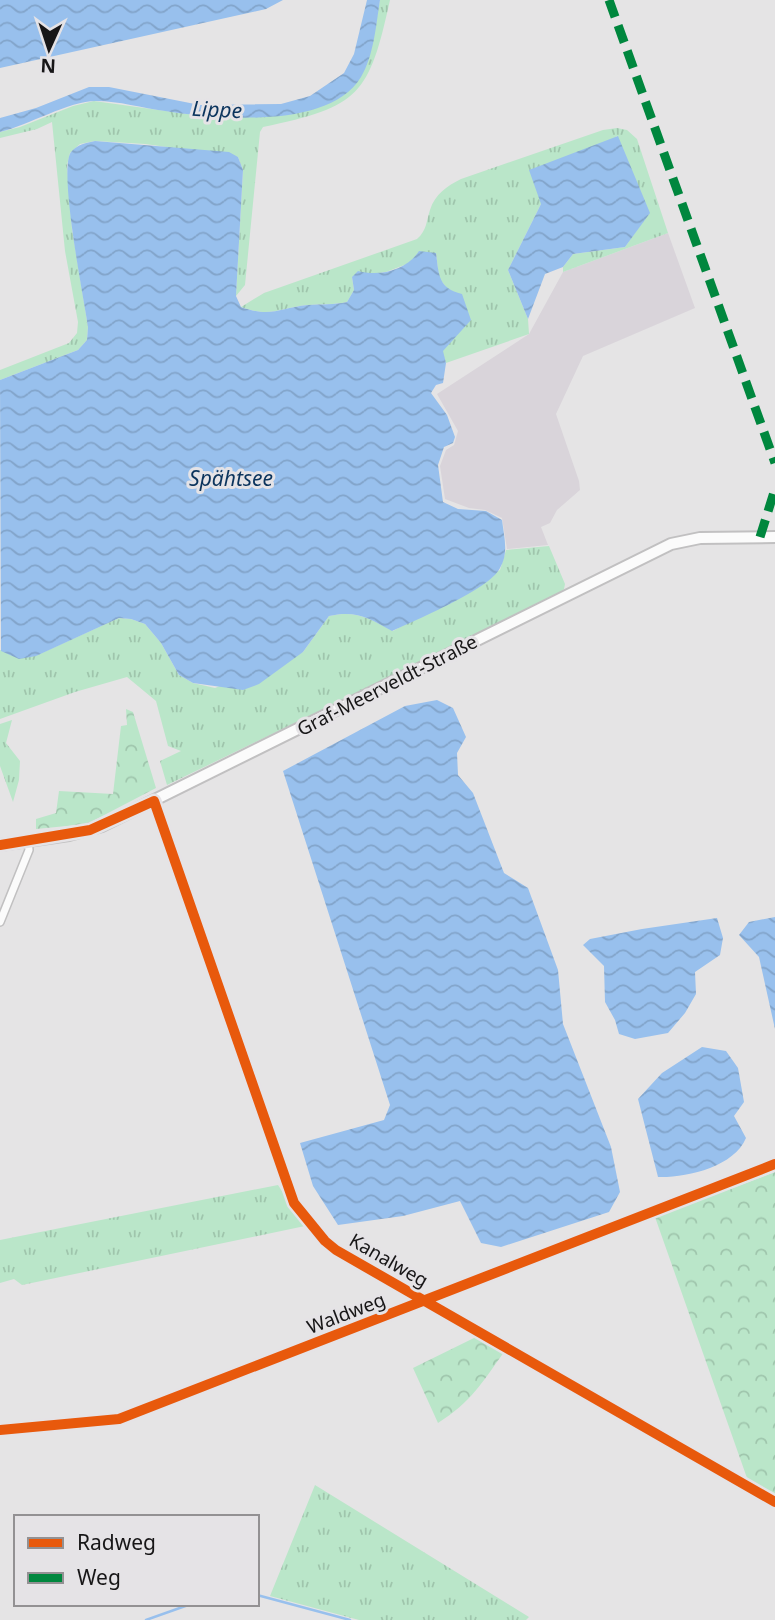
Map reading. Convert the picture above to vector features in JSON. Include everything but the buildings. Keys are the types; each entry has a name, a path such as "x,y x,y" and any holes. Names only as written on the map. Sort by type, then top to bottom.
{"main road":[{"name":"Graf-Meerveldt-Straße","path":"0,845 90,830 154,801 658,549 699,538 775,537"}],"street":[{"name":"Kanalweg","path":"154,801 294,1203 325,1241 336,1250 775,1502"},
{"path":"0,922 29,850 28,841"},
{"name":"Waldweg","path":"0,1430 119,1419 775,1164"}],"shaded area":[{"path":"668,233 695,308 583,356 556,414 580,490 557,510 550,523 541,527 548,545 507,549 502,518 485,510 469,508 445,499 440,466 446,450 454,445 458,431 437,394 529,334 563,272"}],"green space":[{"path":"380,0 390,0 382,32 366,77 355,92 321,112 263,127 260,132 245,285 236,296 243,170 238,157 145,144 95,141 80,144 70,153 67,165 72,229 88,327 87,340 78,350 0,380 0,370 69,343 77,333 78,322 65,251 52,122 37,129 0,138 0,132 94,101 202,116 318,107 371,50"},
{"path":"603,130 627,130 637,139 668,233 563,272 563,267 573,254 625,247 649,213 617,136 541,204 508,270 528,319 529,334 446,363 442,352 449,291 439,278 436,253 386,272 352,277 354,290 347,302 268,312 241,307 264,293 417,239 424,229 435,199 461,179"},
{"path":"549,546 565,584 559,595 167,785 160,761 181,751 168,746 156,701 127,677 0,719 0,650 35,656 119,618 131,619 145,624 161,643 179,675 193,683 215,688 303,652 329,616 362,616 393,631 500,570 506,550"},
{"path":"126,709 133,712 156,788 87,824 36,829 36,819 56,813 59,791 113,794 121,726 127,725"},
{"path":"12,720 6,743 20,761 19,780 13,802 0,766 0,724"},
{"path":"775,1172 775,1495 747,1478 655,1217"},
{"path":"278,1185 305,1226 22,1285 14,1279 0,1283 0,1240"},
{"path":"478,1336 504,1352 468,1399 438,1423 413,1368"},
{"path":"315,1485 529,1617 526,1620 359,1620 270,1596"}],"water":[{"path":"0,0 283,0 266,9 0,68"},
{"name":"Lippe","path":"367,0 380,0 369,59 361,77 346,94 324,106 299,113 241,118 187,114 96,101 61,109 0,132 0,118 36,108 89,87 109,87 200,105 281,104 310,96 344,73 354,54"},
{"path":"618,136 650,213 625,247 573,254 563,267 545,274 528,319 508,270 541,204 529,170"},
{"name":"Spähtsee","path":"95,141 229,152 238,157 243,170 236,296 241,307 268,312 347,302 354,290 352,277 358,271 384,272 407,263 419,251 436,253 441,280 448,288 462,294 471,320 443,351 446,363 443,383 436,385 431,393 447,415 455,437 453,443 444,447 438,465 443,502 458,509 486,511 502,520 504,557 493,576 468,594 392,631 362,616 329,616 303,652 259,684 243,690 193,683 179,675 161,643 145,624 131,619 119,618 36,656 19,659 1,651 0,380 78,350 87,340 88,327 70,208 68,164 74,149"},
{"path":"437,700 453,708 466,737 457,753 458,775 473,793 504,873 528,888 558,970 563,1024 611,1147 620,1192 609,1212 501,1247 481,1243 460,1201 403,1216 338,1225 313,1186 300,1143 384,1120 390,1105 283,771 405,706"},
{"path":"775,917 775,1029 759,957 739,935 749,922"},
{"path":"717,918 723,938 720,955 695,972 696,994 685,1013 668,1033 635,1039 619,1034 605,1002 604,966 583,945 590,939"},
{"path":"702,1047 726,1051 738,1068 744,1102 734,1116 746,1138 731,1156 708,1169 658,1177 638,1099 662,1073"}],"waterway":[{"path":"259,1596 350,1620"},
{"path":"146,1620 185,1606"}],"marked path":[{"path":"609,0 775,463"},
{"path":"760,537 775,489"}],"cycle path":[{"path":"0,845 90,830 154,801 294,1203 325,1241 336,1250 775,1502"},
{"path":"0,1430 119,1419 775,1164"}]}
